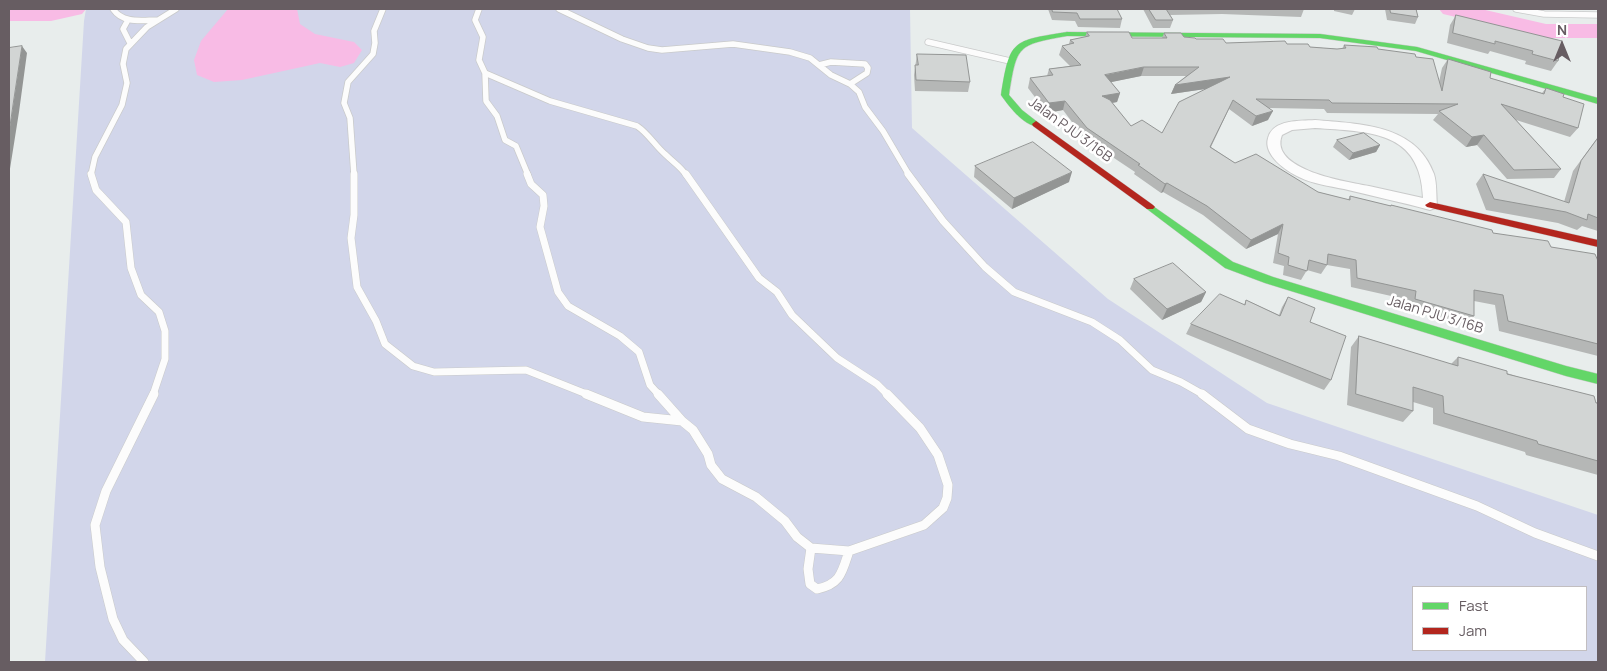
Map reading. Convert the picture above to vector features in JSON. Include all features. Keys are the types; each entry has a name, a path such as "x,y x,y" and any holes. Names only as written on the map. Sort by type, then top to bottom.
{"street":[{"path":"1010,61 1014,50 1029,41 1067,34 1320,36 1417,50 1598,101"},
{"name":"Jalan PJU 3/16B","path":"1010,61 1005,95 1011,104 1229,265 1278,283 1598,379"},
{"path":"1430,205 1428,175 1423,163 1415,151 1396,136 1371,129 1316,124 1285,128 1274,137 1275,149 1282,159 1304,174 1430,205 1598,244"}],"lane":[{"path":"113,9 116,15 128,20 158,20"},
{"path":"144,662 123,640 113,619 100,567 95,525 106,491 156,390 165,359 165,331 159,312 141,295 131,268 126,222 96,190 91,176 95,157 122,105 127,83 123,64 124,56 130,42 158,20 176,9"},
{"path":"383,9 374,31 375,44 373,54 348,82 344,103 350,118 354,168 354,215 351,238 357,288 376,322 385,344 413,366 434,372 526,370 643,416 682,421"},
{"path":"478,9 475,20 483,37 479,60 486,73 486,101 498,116 505,140 516,146 531,184 543,195 544,206 540,227 558,292 568,306 620,336 639,352 650,385 682,421 694,430 708,454 711,465 722,479 756,497 768,506 785,521 797,537 811,548 849,551 924,525 943,508 947,498 948,485 938,455 920,428 877,384 837,358 792,315 777,292 760,278 744,258 682,169 665,155 646,132 637,126 613,118 550,101 486,73"},
{"path":"559,9 637,45 651,49 662,50 733,44 790,52 810,58 831,75 850,84 859,92 865,107 883,131 906,171 943,221 985,267 1014,292 1092,322 1120,340 1152,370 1201,393 1248,429 1290,444 1339,456 1478,506 1535,533 1598,556"},
{"path":"1516,9 1544,14 1598,15"},
{"path":"128,20 124,29 130,42"},
{"path":"928,42 1010,61"},
{"path":"819,65 832,62 865,64 868,68 867,73 850,84"},
{"path":"811,548 808,568 810,584 817,589 827,587 840,578 844,571 849,551"}],"shaded area":[{"path":"86,9 910,9 912,128 1108,299 1267,403 1598,515 1598,662 45,662"},
{"path":"228,9 297,9 300,24 315,34 354,42 362,50 354,63 340,67 320,63 242,80 214,82 197,75 194,60 201,41"}],"building":[{"path":"1052,9 1117,9 1122,19 1080,19 1077,13 1053,12"},
{"path":"1149,9 1166,9 1173,20 1156,20"},
{"path":"1390,9 1416,9 1418,17 1391,13"},
{"path":"1456,15 1562,41 1558,61 1532,54 1533,51 1495,41 1495,44 1453,33"},
{"path":"1087,32 1129,32 1132,38 1167,38 1164,33 1181,33 1184,37 1196,39 1223,39 1226,43 1285,41 1287,44 1308,44 1310,47 1337,49 1346,48 1344,45 1377,47 1378,49 1415,54 1416,57 1433,59 1442,91 1448,59 1491,72 1490,78 1544,94 1546,88 1564,94 1563,97 1584,104 1578,128 1501,104 1561,169 1514,170 1484,135 1472,137 1439,111 1458,104 1332,103 1329,100 1256,99 1273,111 1256,116 1233,100 1210,147 1235,163 1256,154 1318,192 1350,200 1350,196 1391,205 1492,230 1493,233 1548,241 1551,247 1595,254 1598,261 1598,344 1508,321 1503,295 1474,290 1474,316 1415,299 1416,291 1357,278 1356,260 1328,254 1327,265 1309,260 1307,271 1288,265 1289,257 1278,253 1283,224 1251,240 1207,206 1167,183 1165,184 1138,165 1140,164 1087,128 1065,101 1049,103 1030,78 1053,75 1049,69 1081,65 1062,46 1074,43 1070,40 1089,36","holes":["1144,67 1199,67 1175,85 1230,77 1179,102 1162,133 1142,120 1131,126 1110,100 1102,96 1120,93 1105,75"]},
{"path":"22,46 13,105 9,133 9,48"},
{"path":"917,54 966,55 970,82 916,80 915,65 918,65"},
{"path":"1364,133 1380,145 1353,153 1337,140"},
{"path":"1598,138 1598,218 1588,214 1587,220 1566,212 1494,199 1483,174 1569,203 1581,161"},
{"path":"1033,142 1072,172 1014,198 975,166"},
{"path":"1173,263 1206,292 1167,309 1134,279"},
{"path":"1220,294 1245,305 1246,300 1280,316 1288,297 1315,308 1310,322 1346,336 1331,380 1191,324"},
{"path":"1359,336 1458,366 1458,357 1507,371 1507,374 1594,396 1596,403 1598,403 1598,461 1538,444 1537,441 1444,413 1443,396 1413,387 1413,411 1356,394"}],"waterway":[{"path":"9,14 51,14 74,9"},
{"path":"1451,9 1546,31 1598,31"}],"traffic: fast":[{"path":"1036,124 1019,112 1005,95 1011,59 1016,50 1026,42 1067,34 1320,36 1417,49 1598,101"},
{"path":"1150,207 1229,265 1269,280 1566,371 1598,379"}],"traffic: jam":[{"path":"1036,124 1150,207"},
{"path":"1430,205 1598,244"}]}
